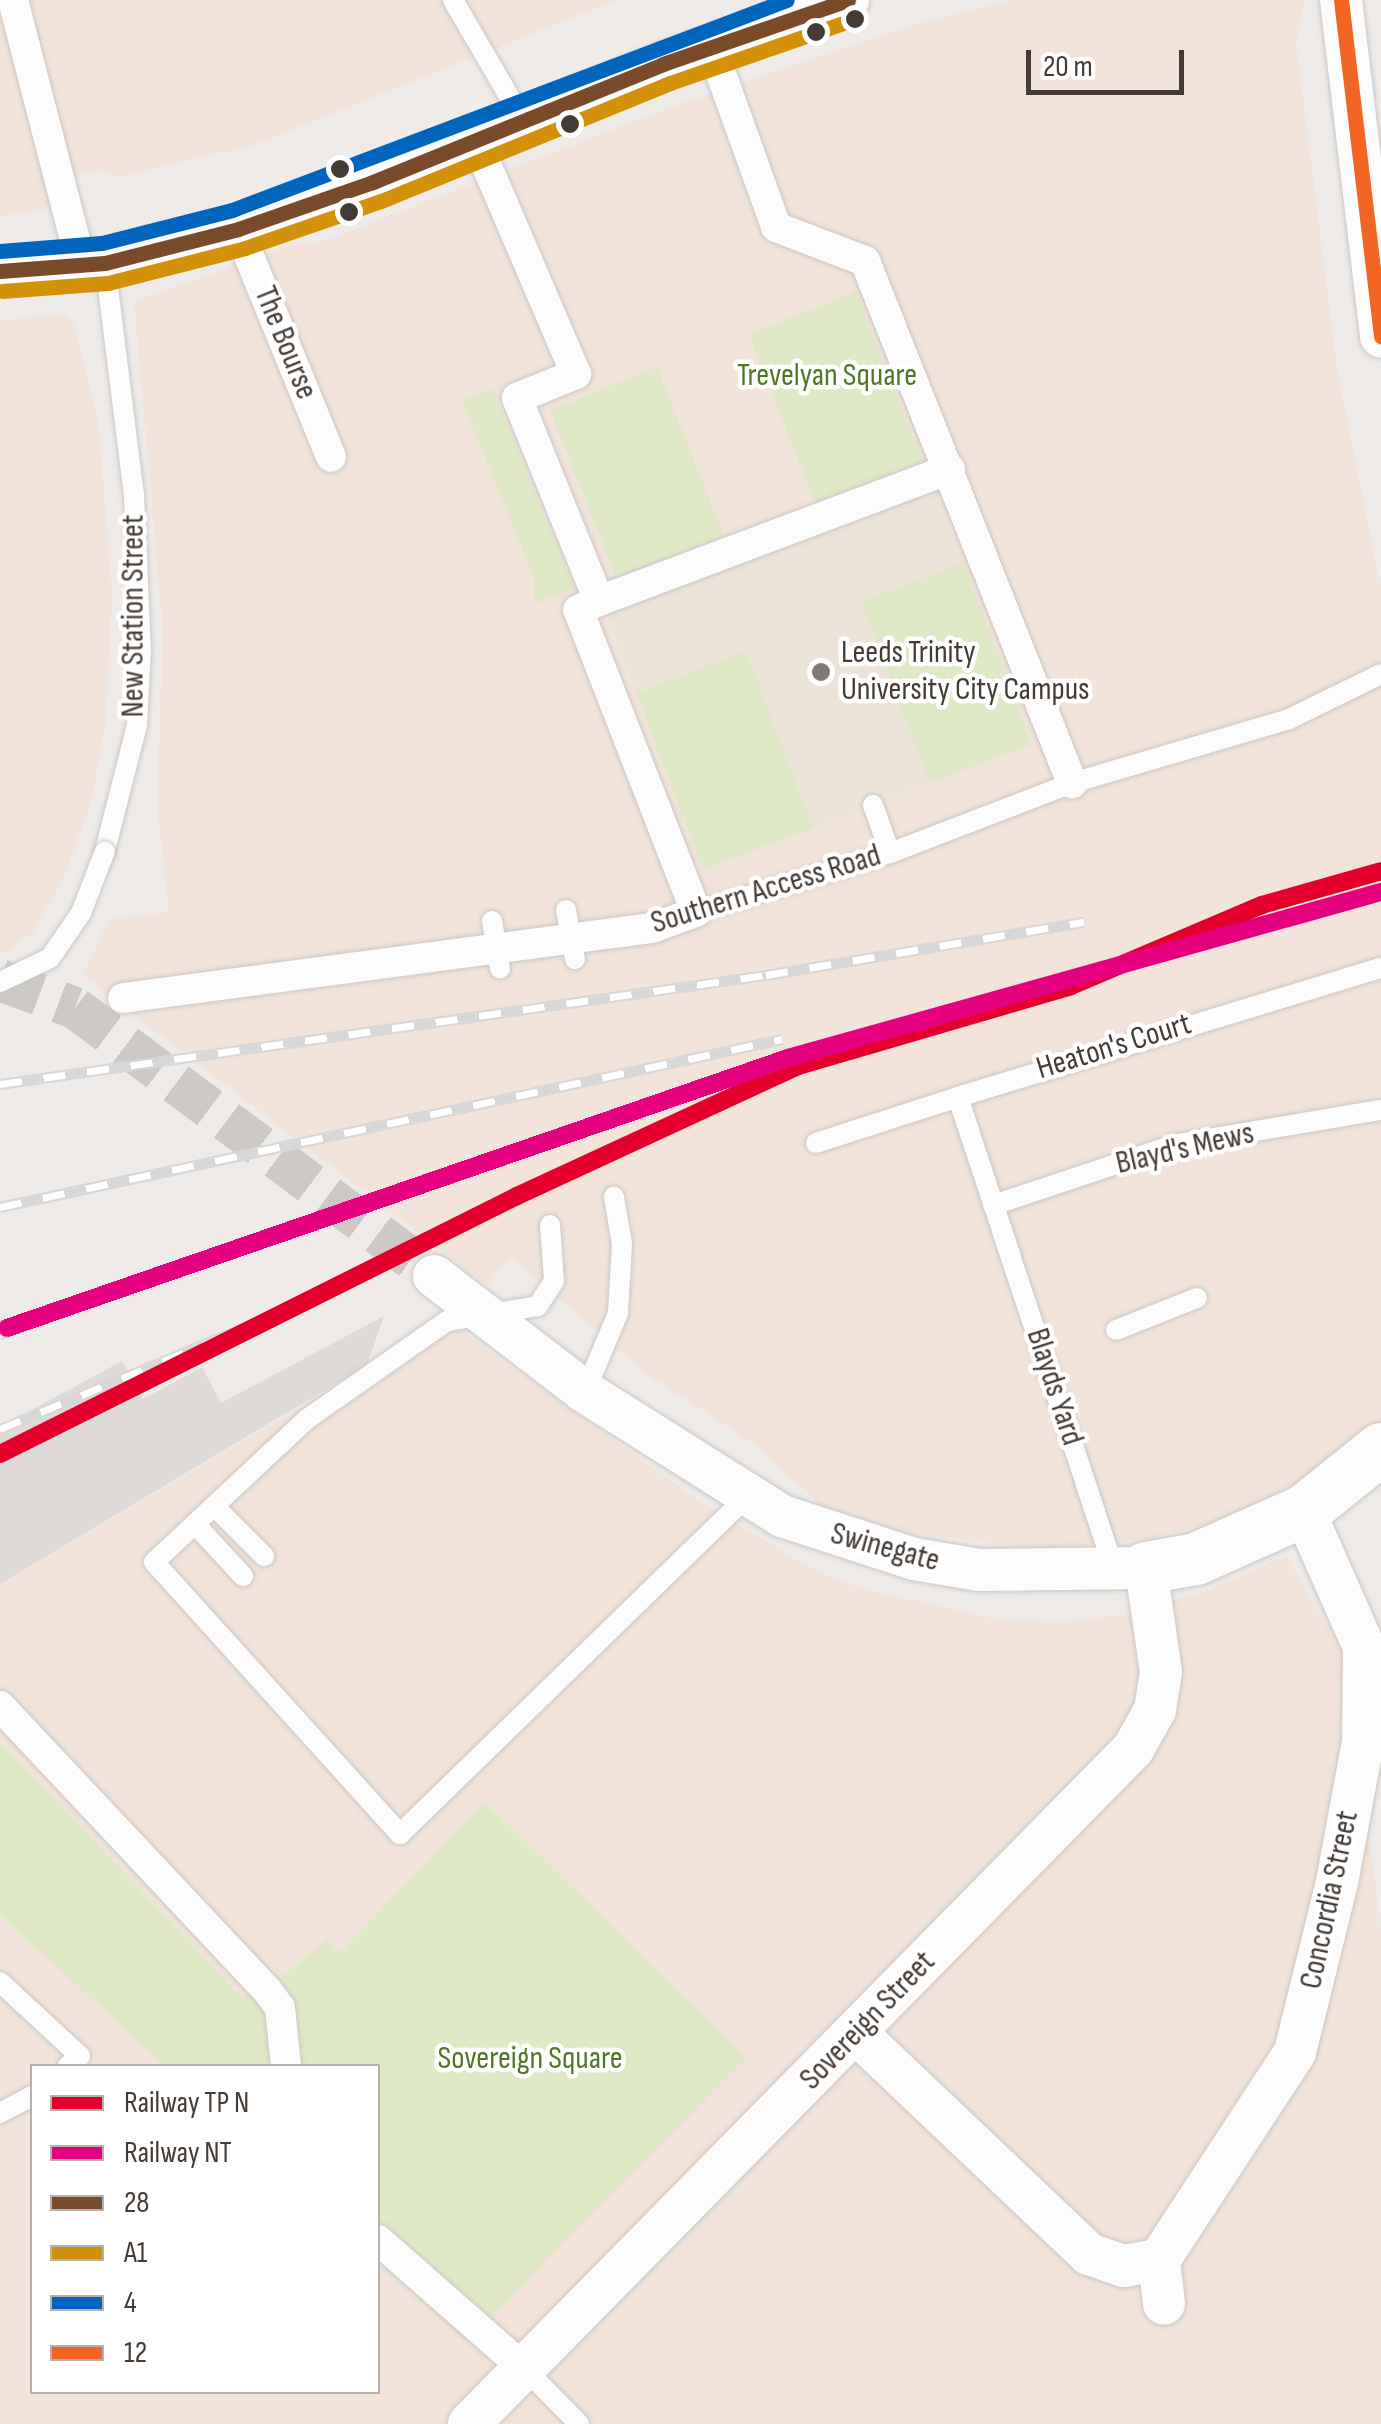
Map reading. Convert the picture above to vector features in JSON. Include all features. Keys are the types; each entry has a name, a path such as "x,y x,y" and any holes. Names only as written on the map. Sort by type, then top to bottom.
{"street":[{"path":"13,0 93,265"},
{"path":"0,271 93,265 238,229 476,141 711,46 848,0"},
{"path":"1340,0 1381,337"},
{"path":"711,46 776,227 865,260 1072,784"},
{"path":"476,141 576,374 517,398 599,601"},
{"name":"The Bourse","path":"238,229 331,457"},
{"path":"696,912 578,610 778,541 950,469"},
{"name":"Southern Access Road","path":"122,998 652,928 696,912"},
{"name":"Swinegate","path":"453,1299 585,1392 746,1497 843,1540 914,1560 1042,1574 1196,1560 1304,1510 1381,1449"},
{"name":"Concordia Street","path":"1159,2260 1296,2052 1337,1882 1363,1742 1364,1646 1304,1510"},
{"name":"Sovereign Street","path":"469,2424 1133,1749 1155,1710 1161,1672 1130,1568"},
{"path":"0,1706 267,1990 280,2008 286,2064"},
{"path":"854,2032 1089,2254 1124,2266 1159,2260 1164,2304"},
{"path":"380,2242 526,2370"}],"lane":[{"path":"452,0 524,122"},
{"name":"New Station Street","path":"0,982 50,958 81,913 104,852 138,724 141,648 134,496 93,265"},
{"name":"Southern Access Road","path":"696,912 890,853 1072,784 1289,720 1381,674"},
{"path":"872,805 890,853"},
{"name":"Heaton's Court","path":"816,1143 1381,968"},
{"path":"958,1096 993,1205"},
{"name":"Blayd's Mews","path":"993,1205 1173,1145 1381,1110"},
{"path":"585,1392 618,1313 622,1244 614,1198"},
{"name":"Blayds Yard","path":"993,1205 1054,1354 1130,1568"},
{"path":"550,1225 554,1281 538,1306 453,1299 307,1418 154,1562 400,1834 746,1497"},
{"path":"1116,1330 1197,1298"},
{"path":"214,1506 264,1556"},
{"path":"194,1524 242,1576"},
{"path":"0,1982 74,2061"},
{"path":"0,2114 30,2097"},
{"path":"526,2370 579,2424"}],"shaded area":[{"path":"0,0 617,0 250,146 117,177 99,170 55,179 47,209 0,215"},
{"path":"1015,0 1304,0 1296,44 1336,363 1381,588 1381,1422 1314,1473 1221,1521 1151,1538 1047,1549 891,1531 829,1513 757,1446 651,1377 511,1258 487,1285 83,976 107,920 169,912 157,802 163,633 134,301 292,245 324,241 674,106 921,23"},
{"path":"63,314 74,325 98,421 112,593 106,720 92,798 65,875 34,931 6,953 0,951 0,321"},
{"name":"Leeds Trinity University City Campus","path":"934,488 963,563 861,602 930,783 813,828 746,651 636,693 606,613"},
{"path":"384,1316 367,1365 0,1584 0,1427 122,1361 143,1399 202,1367 221,1403"},
{"path":"447,1321 702,1503 811,1568 859,1588 992,1618 1059,1622 1118,1616 1204,1592 1286,1556 1317,1611 1347,1647 1381,1930 1381,2424 0,2424 0,1584"}],"green space":[{"name":"Trevelyan Square","path":"856,292 922,461 815,503 749,334"},
{"name":"Trevelyan Square","path":"657,367 724,536 616,578 550,410"},
{"path":"492,388 574,588 535,604 534,578 462,401"},
{"path":"963,563 1032,744 930,783 861,602"},
{"path":"746,651 813,828 703,870 636,693"},
{"name":"Sovereign Square","path":"0,1741 242,1997 267,1990 327,1939 340,1953 485,1802 746,2058 466,2342 380,2263 380,2064 163,2064 0,1915"}],"tunnel":[{"path":"0,980 75,1008 434,1276"}],"railway":[{"path":"0,1084 766,975 1084,922"},
{"path":"0,1207 782,1039"},
{"path":"0,1334 486,1161"},
{"path":"0,1429 278,1313"}],"transit line":[{"name":"4","path":"0,251 102,243 232,210 787,0"},
{"name":"28","path":"0,271 105,263 238,229 373,182 663,64 848,0"},
{"name":"12","path":"1341,0 1381,337"},
{"name":"A1","path":"2,291 108,283 245,248 381,201 670,83 855,19"},
{"path":"0,1454 517,1196 798,1066 1071,986 1262,905 1381,871"}],"rail line":[{"name":"NT","path":"7,1328 788,1058 1381,892"}],"place":[{"name":"Leeds Trinity University City Campus","path":"821,672"}]}
